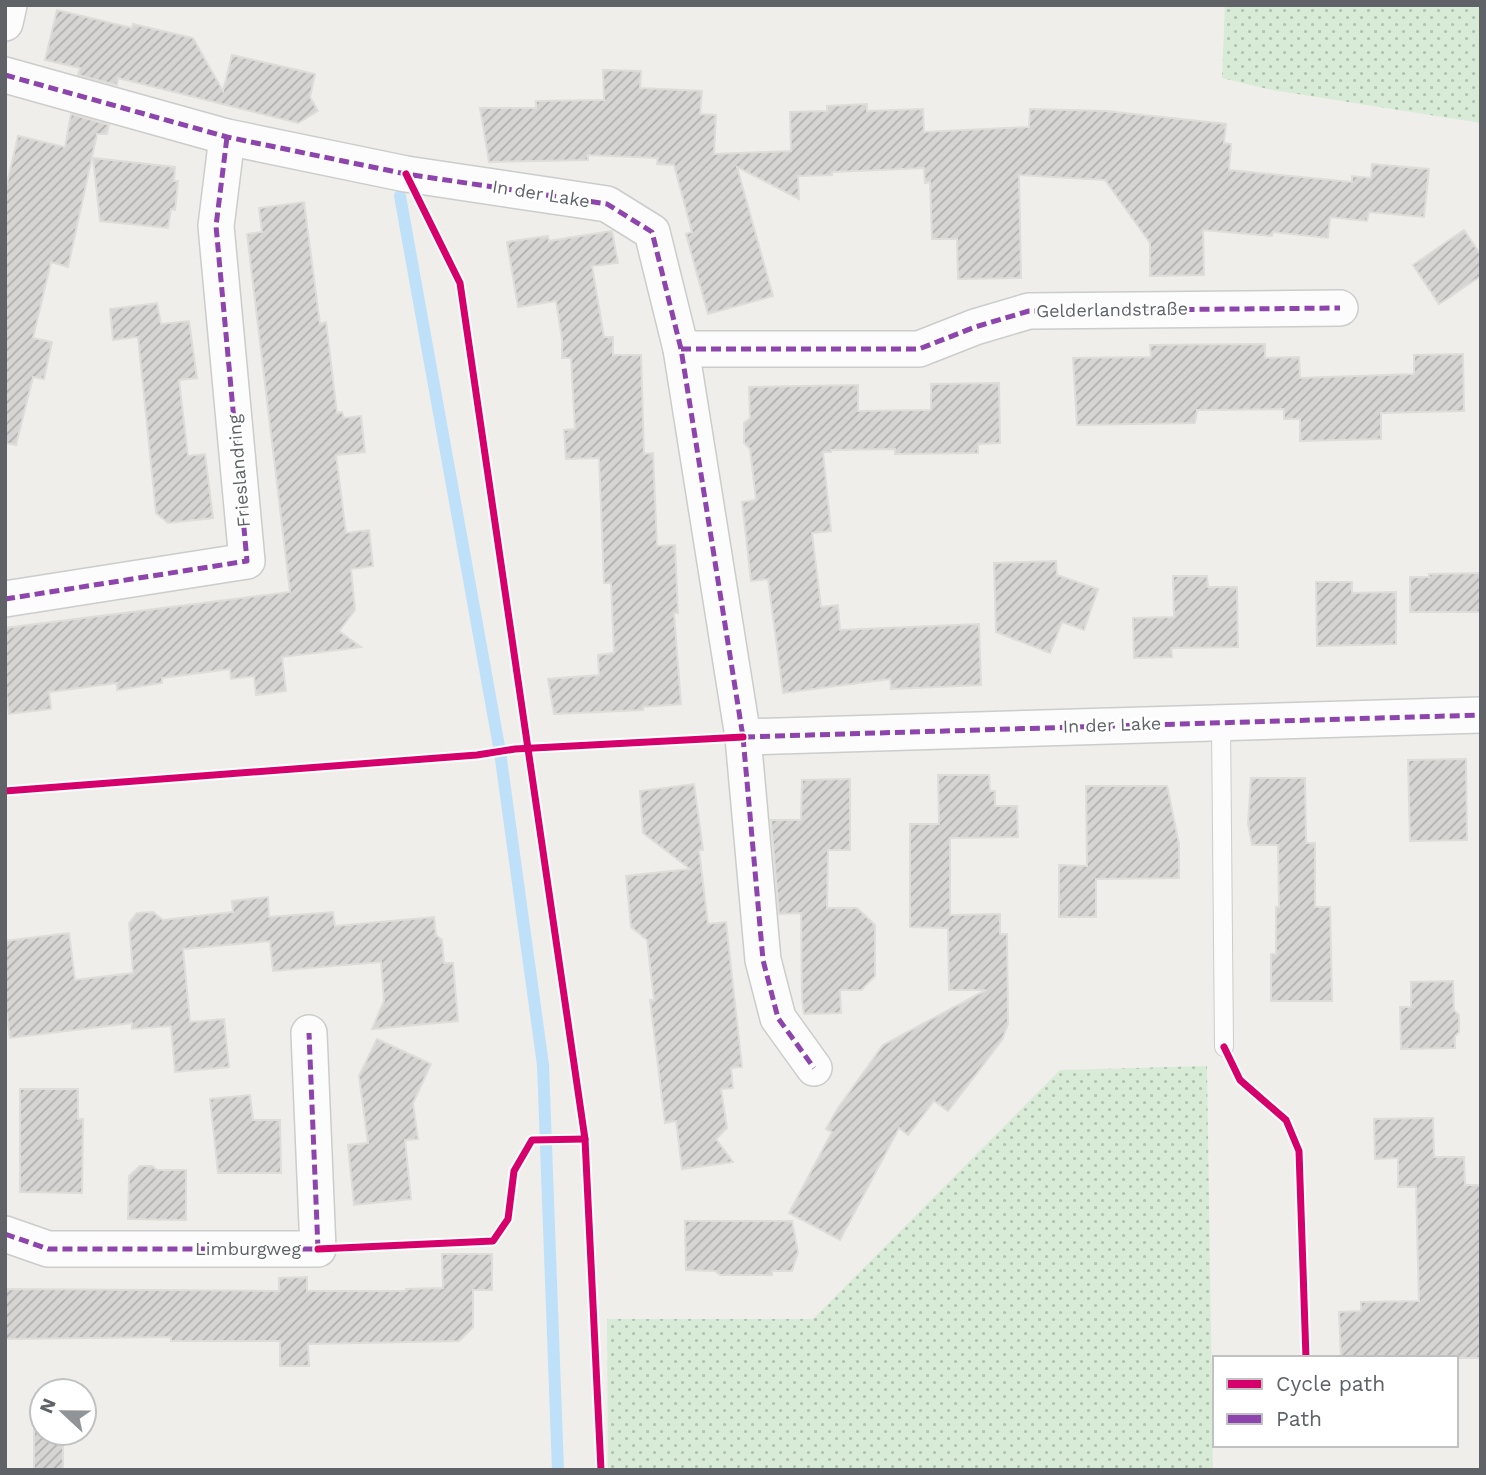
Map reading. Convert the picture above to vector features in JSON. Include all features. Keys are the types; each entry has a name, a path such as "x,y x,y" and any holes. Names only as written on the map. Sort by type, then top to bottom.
{"street":[{"path":"5,23 9,5"},
{"name":"In der Lake","path":"5,75 227,137 406,174 607,204 652,232 681,348 743,737 763,960 778,1018 814,1068"},
{"name":"Frieslandring","path":"5,600 247,561 216,226 227,137"},
{"name":"Gelderlandstraße","path":"681,348 919,349 975,327 1029,312 1340,308"},
{"name":"In der Lake","path":"743,737 1481,715"},
{"name":"Limburgweg","path":"5,1234 48,1249 318,1249 309,1033"}],"lane":[{"path":"1220,722 1224,1047"}],"green space":[{"path":"1225,5 1481,5 1481,123 1272,90 1222,78"},
{"path":"1207,1066 1213,1470 608,1470 607,1319 813,1319 1060,1070"}],"building":[{"path":"57,10 132,28 133,24 193,38 223,91 232,55 315,74 310,97 318,111 298,123 118,78 117,85 78,75 80,68 45,60"},
{"path":"603,70 641,71 640,88 702,91 700,114 716,115 714,154 791,151 790,112 827,111 827,106 867,104 867,111 923,109 924,132 1029,127 1030,109 1106,111 1226,124 1224,143 1231,144 1229,170 1352,182 1352,176 1371,178 1372,164 1429,169 1424,217 1369,212 1367,221 1330,217 1328,238 1273,232 1272,236 1203,230 1204,275 1150,276 1150,243 1105,180 1019,175 1021,278 958,279 957,239 932,239 930,182 925,183 924,168 798,176 799,199 737,167 773,296 708,314 686,234 692,232 674,165 657,164 658,158 588,155 588,160 489,162 480,108 536,108 536,101 604,100"},
{"path":"71,114 109,125 107,134 97,134 68,267 51,262 33,338 52,342 44,379 33,377 16,445 5,443 5,192 18,136 65,147"},
{"path":"93,158 175,167 174,181 178,181 175,210 171,209 168,228 100,221"},
{"path":"304,202 320,324 326,322 337,413 342,412 344,418 361,416 365,452 336,455 346,533 369,530 373,566 351,569 355,610 339,631 361,647 282,657 286,691 256,695 254,676 231,679 230,669 162,678 162,683 117,690 117,683 49,692 51,709 9,714 5,686 5,628 290,592 247,234 262,232 259,208"},
{"path":"1464,230 1481,255 1481,276 1439,304 1413,265"},
{"path":"612,231 618,263 592,266 604,337 613,337 613,355 641,355 644,454 653,453 657,546 675,545 678,613 674,613 681,704 643,707 643,710 554,714 548,679 599,675 598,655 614,653 611,583 604,583 599,458 566,459 564,430 575,429 571,358 562,358 556,301 518,307 507,242 548,236 549,241"},
{"path":"157,303 161,324 189,321 197,378 179,380 188,456 205,454 213,518 168,523 156,513 138,337 113,340 110,309"},
{"path":"1265,344 1265,358 1299,357 1300,378 1414,374 1414,355 1463,354 1464,411 1381,413 1381,439 1300,441 1300,419 1284,419 1284,409 1197,410 1195,423 1077,425 1073,358 1151,357 1150,345"},
{"path":"999,383 1000,443 978,444 978,453 895,454 895,449 823,452 831,531 812,533 821,607 838,605 840,630 979,624 981,685 891,689 890,679 783,693 768,579 751,581 742,502 756,500 750,449 744,443 744,423 750,418 749,387 858,385 858,411 931,410 931,384"},
{"path":"1056,561 1057,575 1098,589 1084,630 1062,622 1050,653 996,632 994,563"},
{"path":"1481,573 1481,612 1410,612 1410,577"},
{"path":"1173,576 1207,576 1208,587 1237,587 1238,647 1171,648 1172,657 1134,658 1133,618 1174,617"},
{"path":"1316,582 1352,582 1352,593 1396,592 1396,644 1317,646"},
{"path":"1466,759 1467,840 1410,841 1408,760"},
{"path":"938,775 989,775 990,791 995,791 995,806 1017,806 1018,837 950,838 950,915 1000,914 1000,934 1007,934 1008,1024 1002,1040 948,1111 934,1101 908,1135 899,1128 840,1240 789,1213 832,1132 826,1129 838,1108 883,1045 986,990 949,990 948,928 910,927 910,824 939,824"},
{"path":"1251,778 1305,778 1306,843 1315,843 1315,907 1330,907 1332,1001 1271,1001 1271,954 1276,954 1276,907 1279,907 1278,845 1252,845 1248,823"},
{"path":"850,779 850,850 828,850 827,908 857,908 875,925 875,976 861,990 840,990 841,1013 804,1014 801,913 779,914 771,820 801,820 802,780"},
{"path":"694,784 703,850 699,850 708,924 726,922 742,1067 731,1068 733,1088 721,1089 727,1128 716,1139 733,1162 682,1169 676,1121 665,1123 650,1000 654,1000 647,940 631,927 626,876 690,869 643,833 640,791"},
{"path":"1086,786 1167,786 1179,844 1179,878 1096,879 1096,917 1059,917 1059,865 1087,866"},
{"path":"268,897 269,917 333,912 335,926 434,917 436,935 442,940 444,963 453,963 458,1021 372,1029 384,1001 381,962 273,971 270,941 183,949 190,1022 224,1019 229,1067 175,1072 171,1026 132,1029 132,1023 10,1038 5,1002 5,941 69,933 75,980 133,973 129,923 137,913 153,912 163,920 233,912 232,901"},
{"path":"1453,981 1454,1010 1459,1015 1455,1048 1401,1049 1400,1007 1411,1007 1411,982"},
{"path":"377,1039 431,1064 413,1103 418,1139 405,1140 411,1199 354,1205 348,1145 368,1143 359,1076"},
{"path":"20,1089 78,1089 78,1119 83,1119 82,1193 20,1192"},
{"path":"250,1095 253,1120 280,1120 281,1173 218,1173 210,1099"},
{"path":"1433,1118 1434,1157 1464,1157 1465,1185 1481,1185 1481,1358 1341,1356 1339,1312 1361,1311 1361,1302 1419,1301 1416,1187 1398,1187 1398,1158 1375,1159 1374,1119"},
{"path":"140,1166 152,1166 157,1170 186,1170 186,1220 128,1219 129,1176"},
{"path":"685,1221 792,1221 798,1252 792,1271 772,1271 772,1275 720,1275 715,1271 686,1270"},
{"path":"442,1254 492,1254 492,1290 473,1290 473,1327 459,1341 308,1344 309,1366 280,1366 280,1341 171,1341 171,1337 5,1339 5,1289 279,1291 279,1278 307,1277 307,1291 406,1291 443,1288"},
{"path":"34,1447 63,1447 63,1470 34,1470"}],"waterway":[{"path":"400,196 500,752 543,1065 558,1470"}],"marked path":[{"path":"5,75 227,137 406,174 607,204 652,232 681,349 743,737 1481,715"},
{"path":"5,599 247,561 216,226 227,137"},
{"path":"681,349 919,349 975,327 1029,311 1340,308"},
{"path":"743,737 763,960 778,1018 814,1068"},
{"path":"5,1234 48,1249 318,1249 309,1033"}],"cycle path":[{"path":"406,174 460,283 585,1139 601,1470"},
{"path":"5,791 477,755 515,749 743,737"},
{"path":"1224,1047 1240,1080 1286,1120 1299,1151 1306,1356"},
{"path":"318,1249 493,1241 508,1219 514,1171 532,1140 585,1139"}]}
